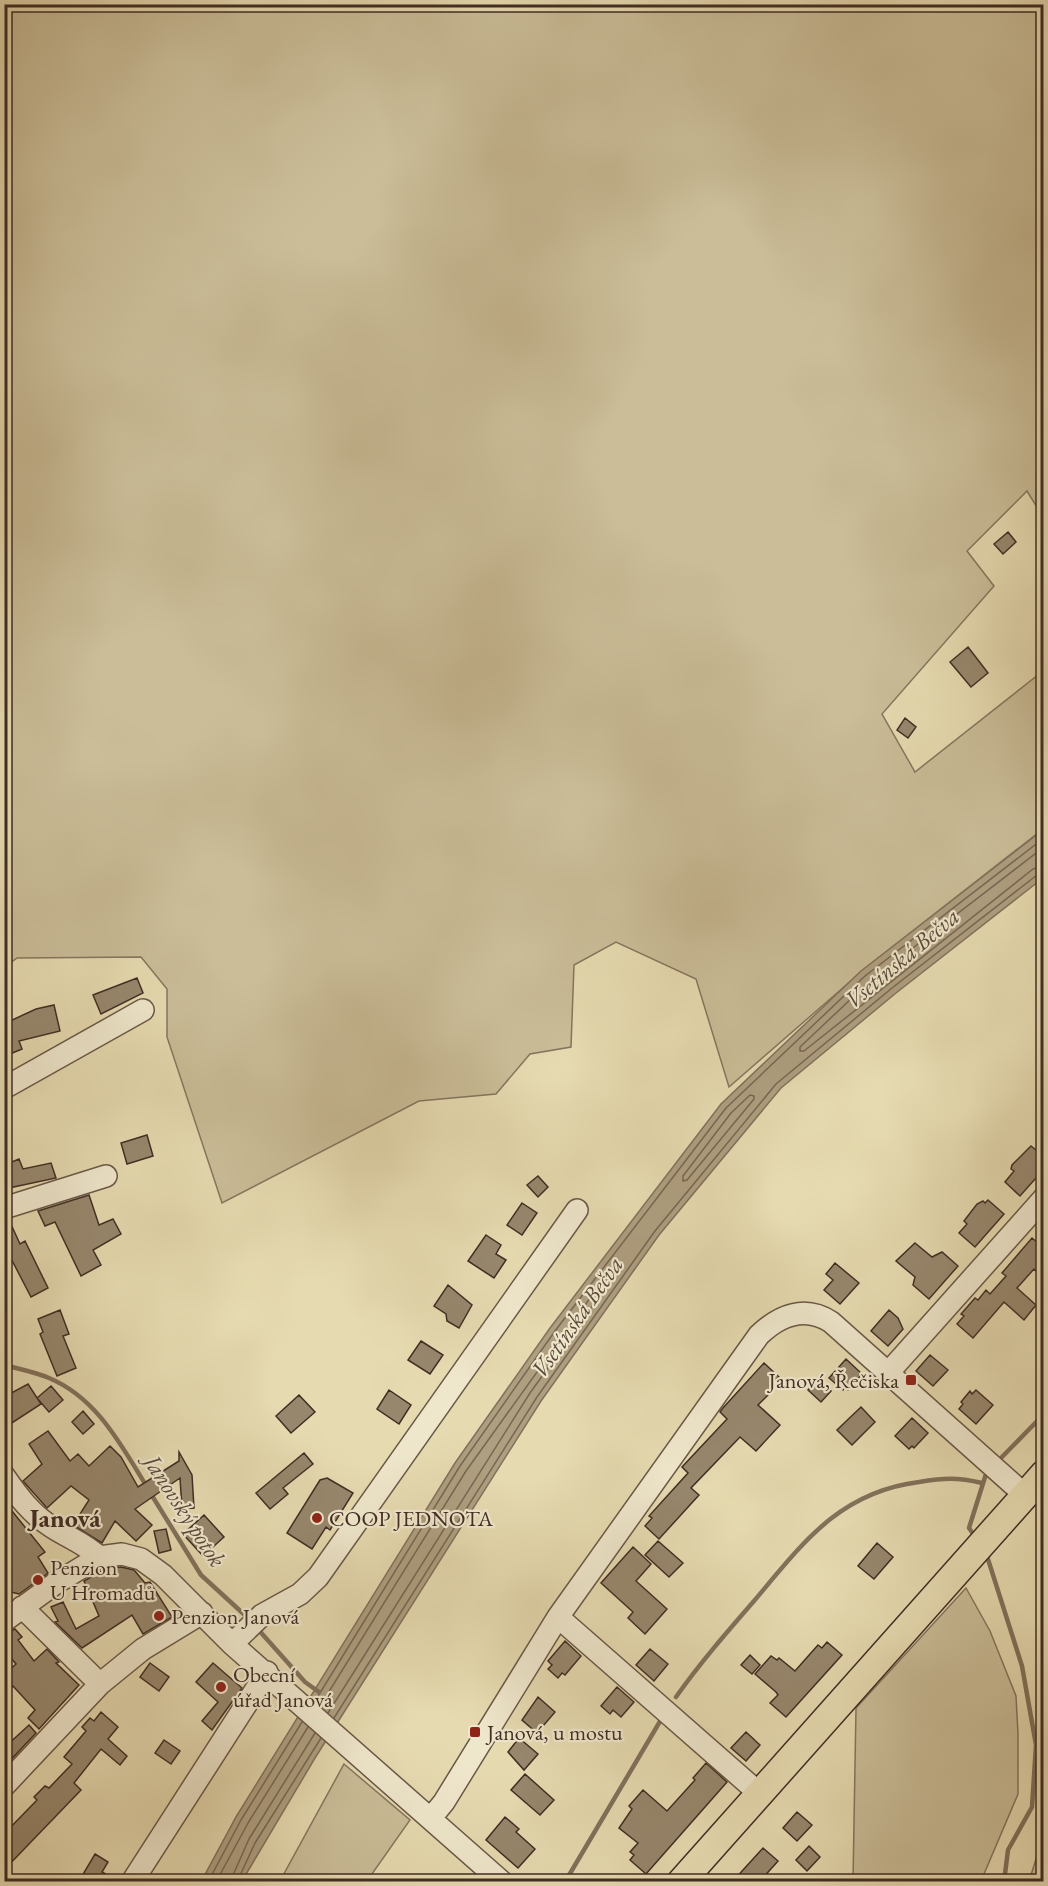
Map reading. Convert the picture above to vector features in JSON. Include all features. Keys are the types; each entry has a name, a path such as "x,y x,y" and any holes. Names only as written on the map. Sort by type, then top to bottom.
{"main road":[{"path":"681,1881 1044,1474"}],"street":[{"path":"4,1088 143,1010"},
{"path":"4,1208 106,1176"},
{"path":"888,1373 1044,1198"},
{"path":"239,1637 262,1615 300,1594 318,1577 577,1210"},
{"path":"426,1814 444,1802 558,1617 667,1462 759,1335 768,1326 798,1313 811,1312 822,1316 1025,1495"},
{"path":"4,1476 37,1517 87,1547 99,1557"},
{"path":"4,1621 99,1557 122,1554 141,1559 163,1575 202,1613 239,1637 271,1676 502,1881"},
{"path":"22,1607 100,1684"},
{"path":"4,1786 100,1684 143,1649 202,1613"},
{"path":"558,1617 760,1794"},
{"path":"132,1881 271,1676"}],"shaded area":[{"path":"5,5 1043,5 1043,517 1027,491 967,551 994,586 882,714 915,772 1043,671 1043,829 868,966 729,1087 696,979 616,942 574,965 571,1047 530,1054 496,1094 419,1101 222,1203 167,1037 167,989 141,957 17,958 5,967"},
{"path":"966,1588 990,1631 1016,1696 1018,1794 981,1881 853,1881 856,1708"},
{"path":"344,1764 410,1820 367,1881 280,1881"},
{"path":"1043,1848 1043,1881 1029,1881 1039,1850"}],"water":[{"name":"Vsetínská Bečva","path":"1043,830 1043,878 896,993 781,1088 659,1235 541,1401 315,1758 242,1881 201,1882 236,1817 455,1463 550,1328 721,1104 861,971"}],"building":[{"path":"1008,532 1016,542 1003,554 994,544"},
{"path":"968,647 988,673 971,687 950,662"},
{"path":"905,718 916,727 908,738 897,730"},
{"path":"137,978 143,993 101,1014 93,995"},
{"path":"54,1005 60,1031 19,1041 22,1049 10,1054 4,1040 4,1027 9,1025 10,1021 36,1009"},
{"path":"147,1135 153,1156 127,1164 121,1143"},
{"path":"1031,1146 1044,1156 1044,1169 1020,1196 1005,1182 1014,1171 1011,1169 1012,1165"},
{"path":"19,1159 23,1169 51,1163 56,1178 4,1189 4,1172 9,1170 7,1164"},
{"path":"538,1176 548,1187 538,1197 527,1185"},
{"path":"89,1195 99,1225 113,1219 121,1234 93,1250 101,1265 81,1276 55,1222 45,1226 38,1211"},
{"path":"988,1200 1004,1214 975,1247 959,1233 967,1224 964,1221 977,1204"},
{"path":"522,1203 537,1213 522,1235 507,1225"},
{"path":"4,1220 9,1220 20,1244 25,1241 48,1288 31,1297 4,1245"},
{"path":"486,1235 501,1245 496,1254 506,1260 494,1278 468,1261"},
{"path":"1032,1238 1044,1248 1044,1265 1037,1272 1034,1269 1017,1288 1036,1305 1024,1320 1004,1302 973,1338 957,1324 964,1316 961,1314 975,1298 978,1300 986,1290 990,1294 1006,1276 1002,1273"},
{"path":"915,1243 932,1257 942,1252 958,1266 929,1299 913,1285 915,1277 896,1261"},
{"path":"835,1263 859,1283 840,1304 824,1290 833,1280 826,1274"},
{"path":"448,1285 472,1305 459,1328 447,1321 446,1314 434,1306"},
{"path":"60,1310 69,1334 63,1336 76,1368 57,1376 40,1334 43,1332 38,1319"},
{"path":"889,1310 898,1318 903,1329 888,1346 871,1331"},
{"path":"421,1341 443,1355 430,1374 408,1360"},
{"path":"930,1355 948,1370 933,1386 916,1371"},
{"path":"846,1359 862,1374 848,1390 845,1387 843,1390 829,1378"},
{"path":"764,1363 779,1377 771,1386 774,1389 758,1405 780,1425 756,1451 740,1437 691,1488 699,1495 659,1539 645,1526 652,1518 649,1516 688,1473 682,1467 727,1419 720,1412 722,1409"},
{"path":"818,1379 831,1391 821,1402 808,1390"},
{"path":"28,1384 41,1404 4,1428 4,1397"},
{"path":"51,1386 63,1400 49,1412 37,1398"},
{"path":"389,1390 411,1405 399,1424 377,1409"},
{"path":"976,1390 993,1405 976,1424 959,1409 963,1404 961,1402 970,1391 972,1394"},
{"path":"299,1395 315,1412 291,1433 276,1416"},
{"path":"861,1407 875,1422 852,1445 837,1430"},
{"path":"83,1411 94,1424 83,1434 72,1422"},
{"path":"912,1418 928,1433 914,1448 912,1446 909,1449 895,1436"},
{"path":"48,1431 70,1461 78,1454 89,1466 110,1446 121,1457 138,1487 179,1461 179,1452 192,1475 194,1508 182,1509 180,1478 135,1509 152,1525 136,1541 115,1521 102,1543 73,1525 89,1500 71,1486 47,1508 23,1481 42,1464 29,1444"},
{"path":"304,1453 313,1464 283,1488 288,1494 270,1509 256,1493"},
{"name":"COOP JEDNOTA","path":"327,1478 353,1493 330,1530 326,1527 312,1549 287,1533 320,1480"},
{"path":"4,1501 45,1552 38,1557 48,1573 19,1594 11,1592 4,1583"},
{"path":"204,1515 224,1537 203,1556 183,1534"},
{"path":"166,1529 171,1550 159,1553 154,1531"},
{"path":"658,1541 683,1563 669,1577 645,1555"},
{"path":"877,1543 893,1557 874,1579 858,1566"},
{"path":"633,1547 651,1564 636,1581 667,1609 645,1634 628,1618 633,1612 601,1583"},
{"path":"121,1567 134,1570 145,1583 150,1582 172,1617 143,1634 132,1615 82,1648 55,1622 58,1621 51,1607 63,1602 76,1629 99,1616 84,1581 103,1570"},
{"path":"15,1629 22,1637 18,1640 34,1661 47,1649 59,1662 56,1663 79,1685 39,1729 28,1718 35,1710 13,1686 4,1694 4,1675 16,1664 4,1650 4,1634"},
{"path":"565,1641 581,1656 565,1675 562,1673 558,1678 548,1669 552,1665 548,1661"},
{"path":"827,1642 842,1655 786,1717 770,1703 778,1695 776,1692 755,1674 771,1656 777,1660 779,1658 795,1671 818,1645 822,1648"},
{"path":"650,1649 668,1664 654,1681 636,1665"},
{"path":"750,1655 760,1665 752,1674 741,1665"},
{"path":"150,1663 169,1677 159,1691 140,1677"},
{"name":"Obecní úřad Janová","path":"213,1663 242,1688 212,1730 202,1721 218,1702 196,1682"},
{"path":"617,1687 634,1702 621,1717 613,1710 610,1714 601,1706"},
{"path":"538,1697 555,1712 537,1733 522,1720"},
{"path":"101,1712 118,1727 108,1739 127,1756 120,1765 101,1749 74,1783 81,1790 4,1870 4,1834 37,1800 34,1797 45,1786 49,1788 72,1764 64,1757 86,1731 82,1727 90,1718 94,1721"},
{"path":"29,1725 36,1733 4,1767 4,1748"},
{"path":"746,1732 760,1745 746,1761 731,1748"},
{"path":"519,1738 538,1754 524,1770 508,1752"},
{"path":"164,1740 180,1751 171,1764 155,1753"},
{"path":"706,1763 727,1782 646,1874 630,1860 634,1855 630,1852 638,1843 619,1828 632,1809 629,1806 643,1790 667,1811 695,1780 693,1778"},
{"path":"525,1774 554,1800 540,1815 511,1790"},
{"path":"797,1812 812,1825 797,1841 783,1828"},
{"path":"505,1817 519,1829 516,1832 535,1849 518,1868 486,1840"},
{"path":"809,1846 820,1857 807,1871 796,1860"},
{"path":"763,1848 778,1861 760,1881 733,1881"},
{"path":"95,1854 108,1862 102,1872 118,1881 79,1881"}],"waterway":[{"name":"Janovský potok","path":"4,1365 49,1378 81,1398 106,1424 147,1487"},
{"path":"1002,1457 1044,1414"},
{"path":"976,1538 969,1528 986,1474"},
{"path":"676,1697 714,1648 789,1560 824,1524 844,1509 866,1497 891,1488 919,1482 950,1479 982,1483"},
{"name":"Janovský potok","path":"151,1494 201,1575 248,1618"},
{"path":"986,1553 1022,1666 1036,1745 1032,1807 1008,1850 1004,1882"},
{"name":"Janovský potok","path":"256,1627 305,1682 319,1692"},
{"path":"565,1882 662,1718"}],"place":[{"name":"Janová, Řečiska","path":"911,1380"},
{"name":"COOP JEDNOTA","path":"317,1518"},
{"name":"Penzion U Hromadů","path":"38,1580"},
{"name":"Penzion Janová","path":"159,1616"},
{"name":"Obecní úřad Janová","path":"221,1687"},
{"name":"Janová, u mostu","path":"475,1732"}],"district":[{"name":"Janová","path":"65,1518"}]}
